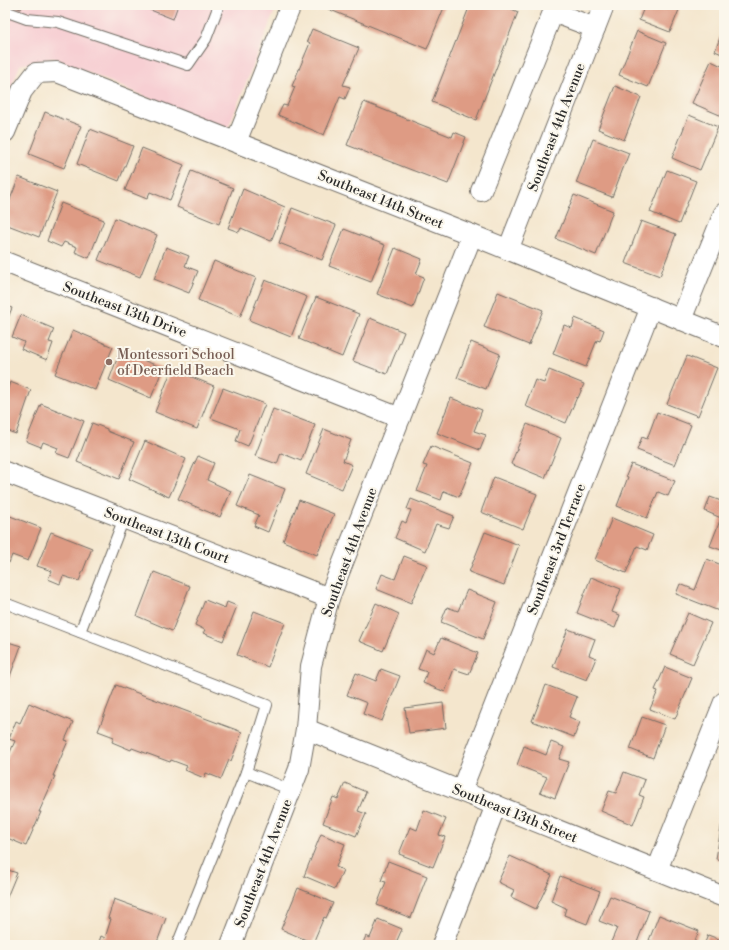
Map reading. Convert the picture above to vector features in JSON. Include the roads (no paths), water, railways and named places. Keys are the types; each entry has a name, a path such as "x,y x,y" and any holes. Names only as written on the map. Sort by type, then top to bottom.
{"street":[{"path":"236,142 291,5"},
{"name":"Southeast 4th Avenue","path":"508,250 604,5"},
{"path":"482,191 555,8 595,28"},
{"name":"Southeast 14th Street","path":"5,132 22,91 36,73 57,72 472,235 724,337"},
{"path":"682,320 724,213"},
{"name":"Southeast 4th Avenue","path":"231,945 299,769 306,729 311,666 329,598 472,235"},
{"name":"Southeast 13th Drive","path":"5,262 400,418"},
{"name":"Southeast 3rd Terrace","path":"461,791 651,307"},
{"name":"Southeast 13th Court","path":"5,472 329,598"},
{"path":"656,870 724,702"},
{"name":"Southeast 13th Street","path":"306,729 724,897"},
{"path":"442,945 496,805"}],"lane":[{"path":"5,11 27,19 58,22 188,66 206,39 219,5"},
{"path":"80,632 124,518"},
{"path":"5,603 267,705 246,772 177,945"},
{"path":"246,772 291,790"}],"place":[{"name":"Montessori School of Deerfield Beach","path":"109,362"}]}
